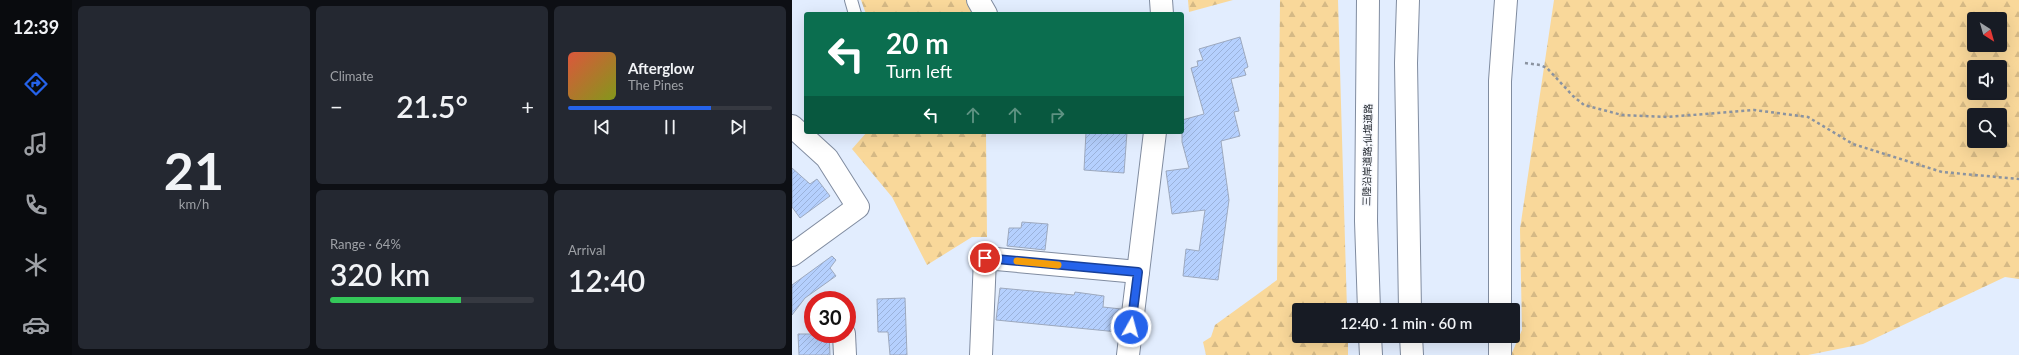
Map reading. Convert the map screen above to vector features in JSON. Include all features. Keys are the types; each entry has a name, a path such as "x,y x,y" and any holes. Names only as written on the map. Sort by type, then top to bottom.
{"main road":[{"path":"978,0 985,12"},
{"path":"1161,0 1162,12"},
{"name":"三陸沿岸道路;仙塩道路","path":"1367,0 1368,81 1366,221 1369,303"},
{"path":"1408,0 1406,63 1410,303"},
{"path":"1406,63 1412,0"},
{"path":"1500,303 1500,81 1506,0"},
{"path":"792,126 827,158 858,207 792,255"},
{"path":"1128,355 1155,134"},
{"path":"981,355 985,258 1138,272"},
{"path":"844,343 845,355"},
{"path":"1370,343 1371,355"},
{"path":"1411,343 1412,355"},
{"path":"1500,343 1500,355"}],"lane":[{"path":"851,0 854,12"}],"path":[{"path":"1524,63 1540,65 1547,68 1573,96 1584,105 1622,115 1667,117 1754,110 1808,117 1853,144 1942,172 2019,179"}],"green space":[{"path":"861,0 969,0 975,12 865,12"},
{"path":"1188,0 1233,0 1189,12"},
{"path":"1280,0 1338,0 1347,303 1292,303 1292,343 1348,343 1348,355 1206,355 1203,342 1211,337 1215,325 1277,280"},
{"path":"1554,0 2019,0 2019,279 2005,277 1863,344 1808,355 1511,355 1516,343 1520,343 1520,335 1522,330 1520,229"},
{"path":"865,134 986,134 987,237 972,237 927,265 892,197 852,149"}],"building":[{"path":"1240,37 1248,67 1244,69 1246,75 1231,79 1239,111 1234,112 1240,136 1221,141 1229,200 1218,280 1183,276 1186,249 1199,251 1205,210 1172,214 1166,171 1189,168 1182,142 1182,134 1184,134 1184,119 1204,114 1191,68 1198,66 1197,61 1203,60 1199,49"},
{"path":"1086,134 1127,134 1124,173 1084,170"},
{"path":"792,168 810,184 817,179 830,196 800,218 792,207"},
{"path":"1022,222 1048,224 1045,250 1007,246 1009,228 1021,228"},
{"path":"832,256 836,260 830,268 836,276 815,291 804,291 804,299 792,315 792,285"},
{"path":"1000,288 1074,295 1075,292 1104,296 1103,307 1121,309 1118,332 996,320"},
{"path":"905,298 907,355 890,355 888,332 878,332 877,299"},
{"path":"798,334 804,334 804,343 829,343 830,355 799,355"}],"slow traffic":[{"path":"1017,261 1058,265"}],"route":[{"path":"985,258 1138,272 1131,327"}]}
